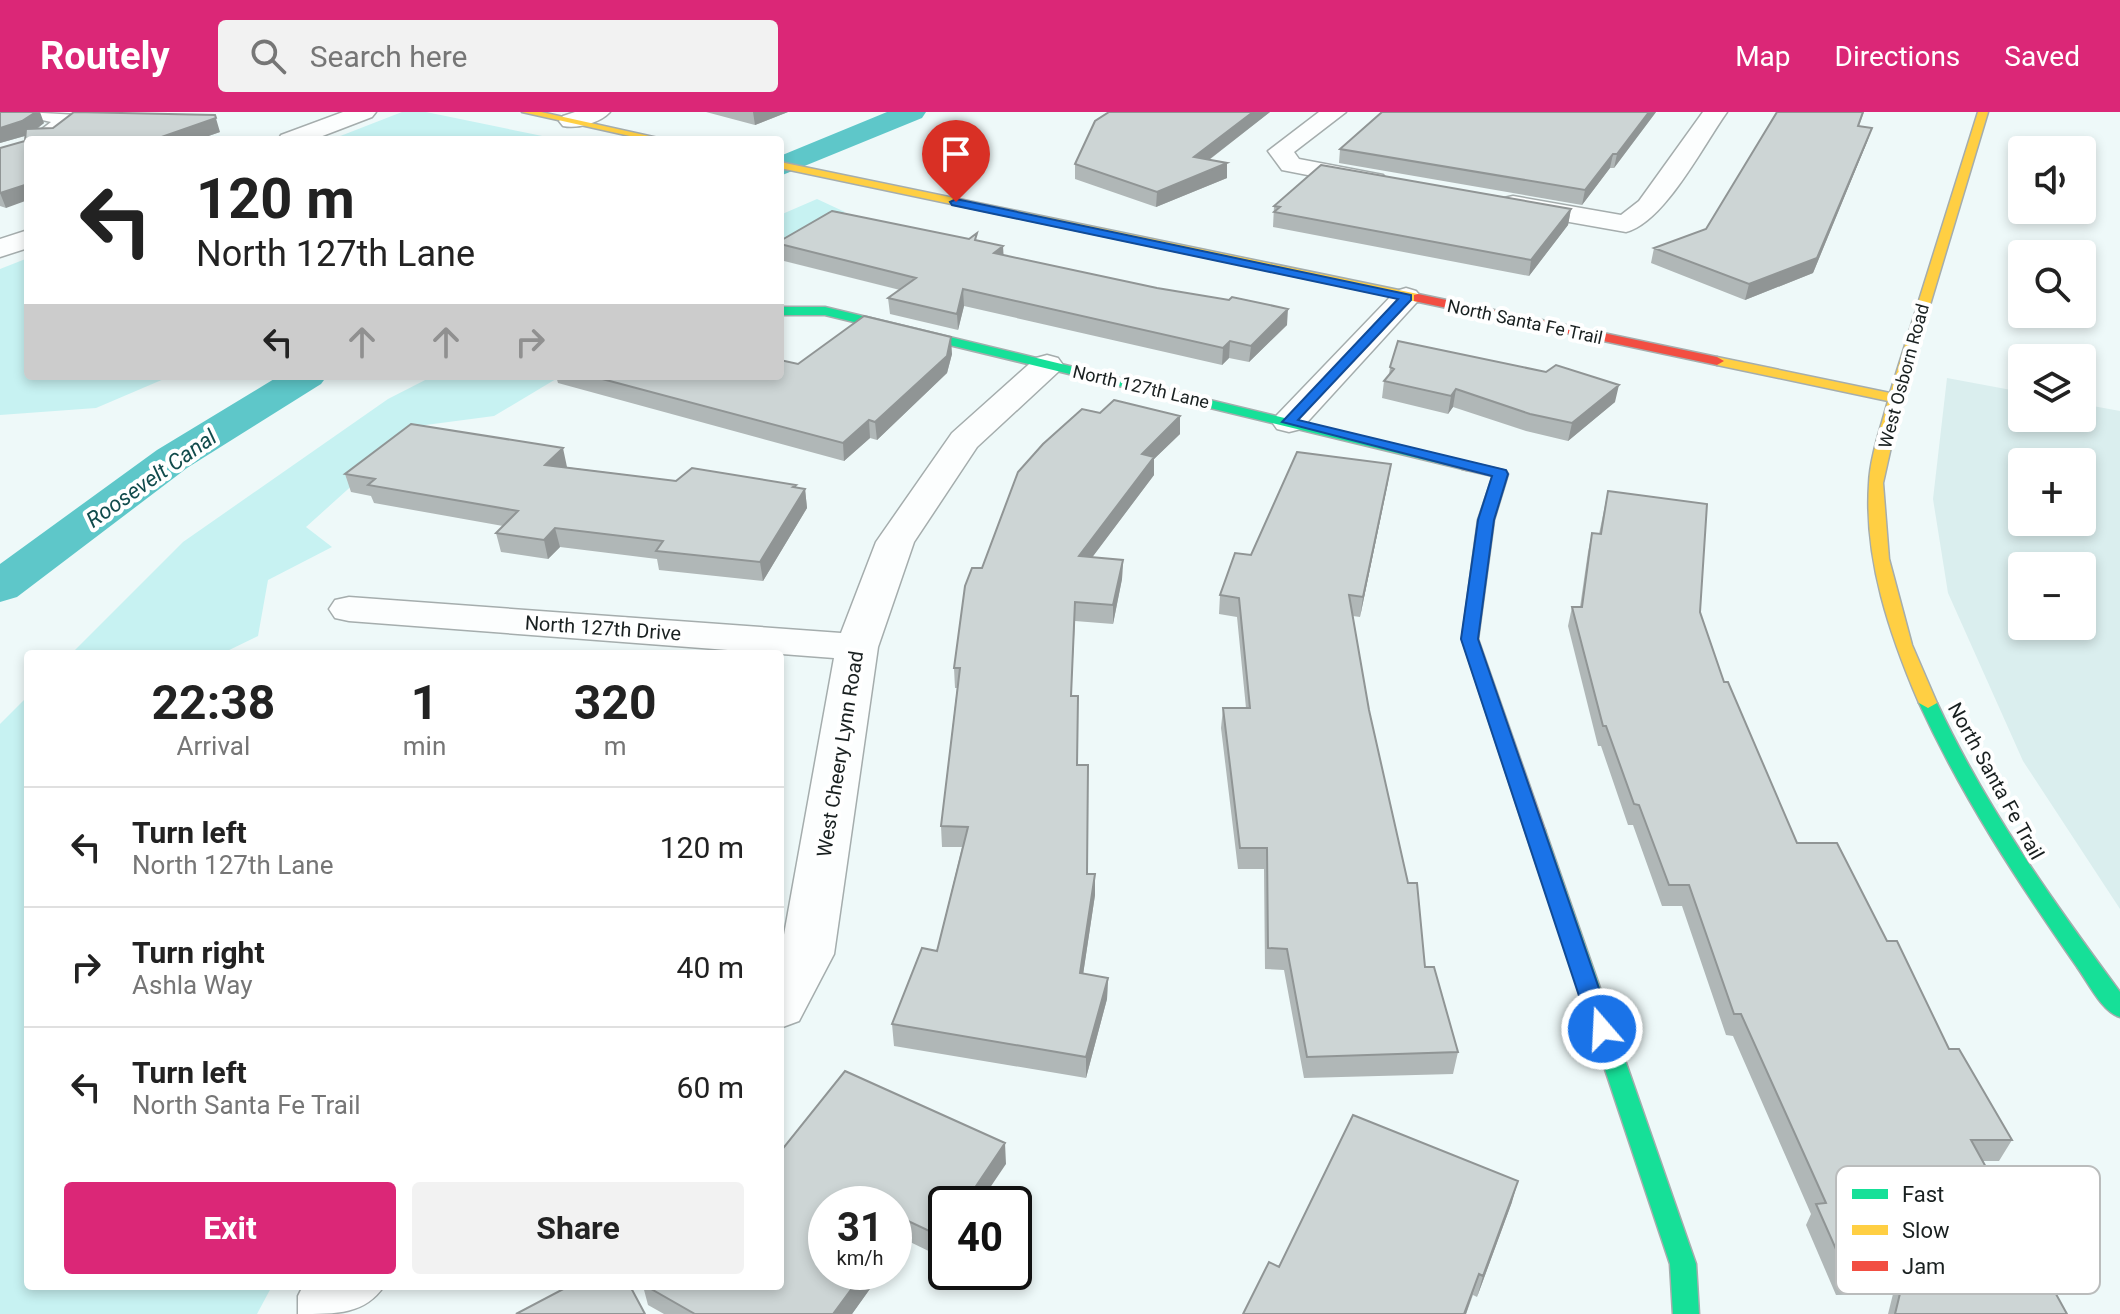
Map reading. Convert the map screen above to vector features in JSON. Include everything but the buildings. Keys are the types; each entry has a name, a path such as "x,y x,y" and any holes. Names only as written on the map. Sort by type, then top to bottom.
{"street":[{"path":"37,112 70,120 49,135"},
{"path":"301,136 364,112"},
{"path":"527,112 643,136"},
{"path":"571,121 598,112"},
{"path":"1334,112 1280,151 1291,165 1398,184"},
{"path":"1489,200 1626,224 1648,207 1715,112"},
{"name":"West Osborn Road","path":"1903,645 1881,559 1876,483 1895,398 1983,112"},
{"name":"North Santa Fe Trail","path":"784,166 1895,398"},
{"path":"0,249 24,240"},
{"path":"1289,422 1406,297"},
{"name":"North 127th Lane","path":"784,311 825,311 1501,474 1486,520 1470,639 1683,1264 1686,1314"},
{"name":"West Cheery Lynn Road","path":"784,999 808,954 857,647 895,542 964,440 1047,365"},
{"name":"North 127th Drive","path":"349,609 857,647"},
{"name":"North Santa Fe Trail","path":"1903,645 1945,743 2009,855 2120,1009"}],"shaded area":[{"path":"402,112 426,112 543,136 340,136"},
{"path":"817,199 845,212 784,244 784,213"},
{"path":"24,260 24,380 162,380 96,408 0,415 0,269"},
{"path":"1947,378 2008,389 2008,432 2096,432 2096,407 2120,411 2120,909 2023,761 1948,593 1933,499"},
{"path":"425,380 554,380 494,416 418,426 306,527 332,547 268,580 258,636 229,650 75,650 183,542 388,399"},
{"path":"24,700 24,1290 270,1290 257,1314 0,1314 0,724"}],"waterway":[{"name":"Roosevelt Canal","path":"784,165 912,112"},
{"name":"Roosevelt Canal","path":"0,587 172,459 300,380"}],"traffic: fast":[{"path":"784,311 825,311 1467,466"},
{"path":"1928,703 1991,823 2120,1009"},
{"path":"1535,830 1683,1264 1686,1314"}],"traffic: slow":[{"path":"527,112 643,136"},
{"path":"1928,703 1903,645 1881,559 1876,483 1895,398 1983,112"},
{"path":"784,166 1418,298"},
{"path":"1717,361 1895,398"}],"traffic: jam":[{"path":"1418,298 1717,361"},
{"path":"1467,466 1501,474 1486,520 1470,639 1535,830"}],"route":[{"path":"956,202 1406,297 1289,422 1501,474 1486,520 1470,639 1602,1029"}]}
